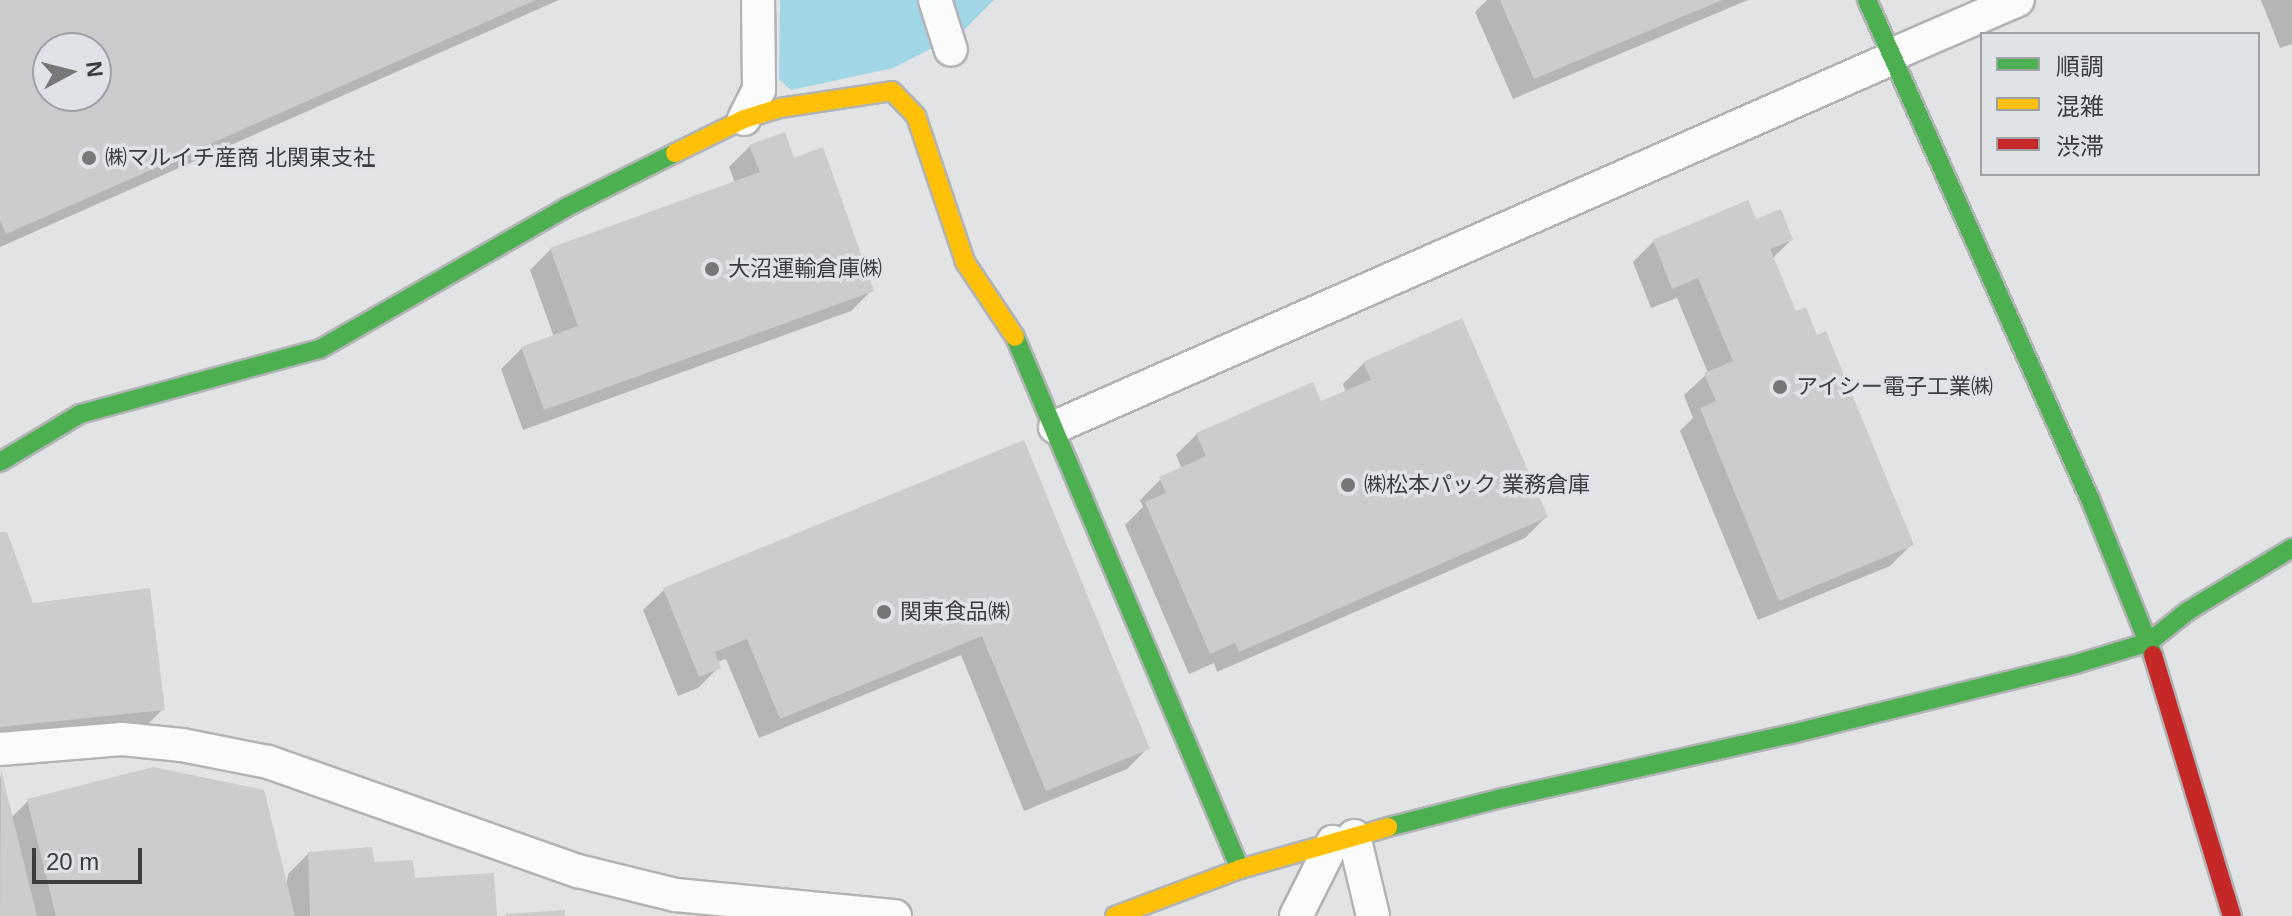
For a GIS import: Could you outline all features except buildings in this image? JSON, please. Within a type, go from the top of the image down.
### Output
[{"type":"street","points":[[744,119],[759,90],[758,0]]},
{"type":"street","points":[[935,0],[951,50]]},
{"type":"street","points":[[1867,0],[2083,485],[2149,642],[2232,916]]},
{"type":"street","points":[[1055,427],[2018,0]]},
{"type":"street","points":[[0,462],[80,414],[320,349],[457,273],[565,208],[744,119],[780,108],[892,91],[916,116],[965,262],[1016,339],[1240,869]]},
{"type":"street","points":[[1115,916],[1240,869],[1344,839],[1502,798],[1791,734],[2076,664],[2149,642],[2188,611],[2292,548]]},
{"type":"street","points":[[0,749],[122,739],[197,748],[268,762],[578,871],[676,895],[895,916]]},
{"type":"street","points":[[1296,916],[1344,839]]},
{"type":"street","points":[[1344,839],[1373,916]]},
{"type":"water","points":[[780,0],[994,0],[960,34],[893,68],[791,90],[779,79]]},
{"type":"traffic: fast","points":[[1867,0],[2090,499],[2153,655]]},
{"type":"traffic: fast","points":[[0,462],[80,414],[320,349],[565,208],[675,153]]},
{"type":"traffic: fast","points":[[1015,337],[1240,869]]},
{"type":"traffic: fast","points":[[1388,827],[1502,798],[1791,734],[2076,664],[2149,642],[2188,611],[2292,548]]},
{"type":"traffic: slow","points":[[675,153],[744,119],[780,108],[892,91],[916,116],[965,262],[1015,337]]},
{"type":"traffic: slow","points":[[1115,916],[1240,869],[1388,827]]},
{"type":"traffic: jam","points":[[2153,655],[2232,916]]},
{"type":"place","name":"㈱マルイチ産商 北関東支社","points":[[89,158]]},
{"type":"place","name":"大沼運輸倉庫㈱","points":[[712,269]]},
{"type":"place","name":"アイシー電子工業㈱","points":[[1780,387]]},
{"type":"place","name":"㈱松本パック 業務倉庫","points":[[1348,485]]},
{"type":"place","name":"関東食品㈱","points":[[884,612]]}]
